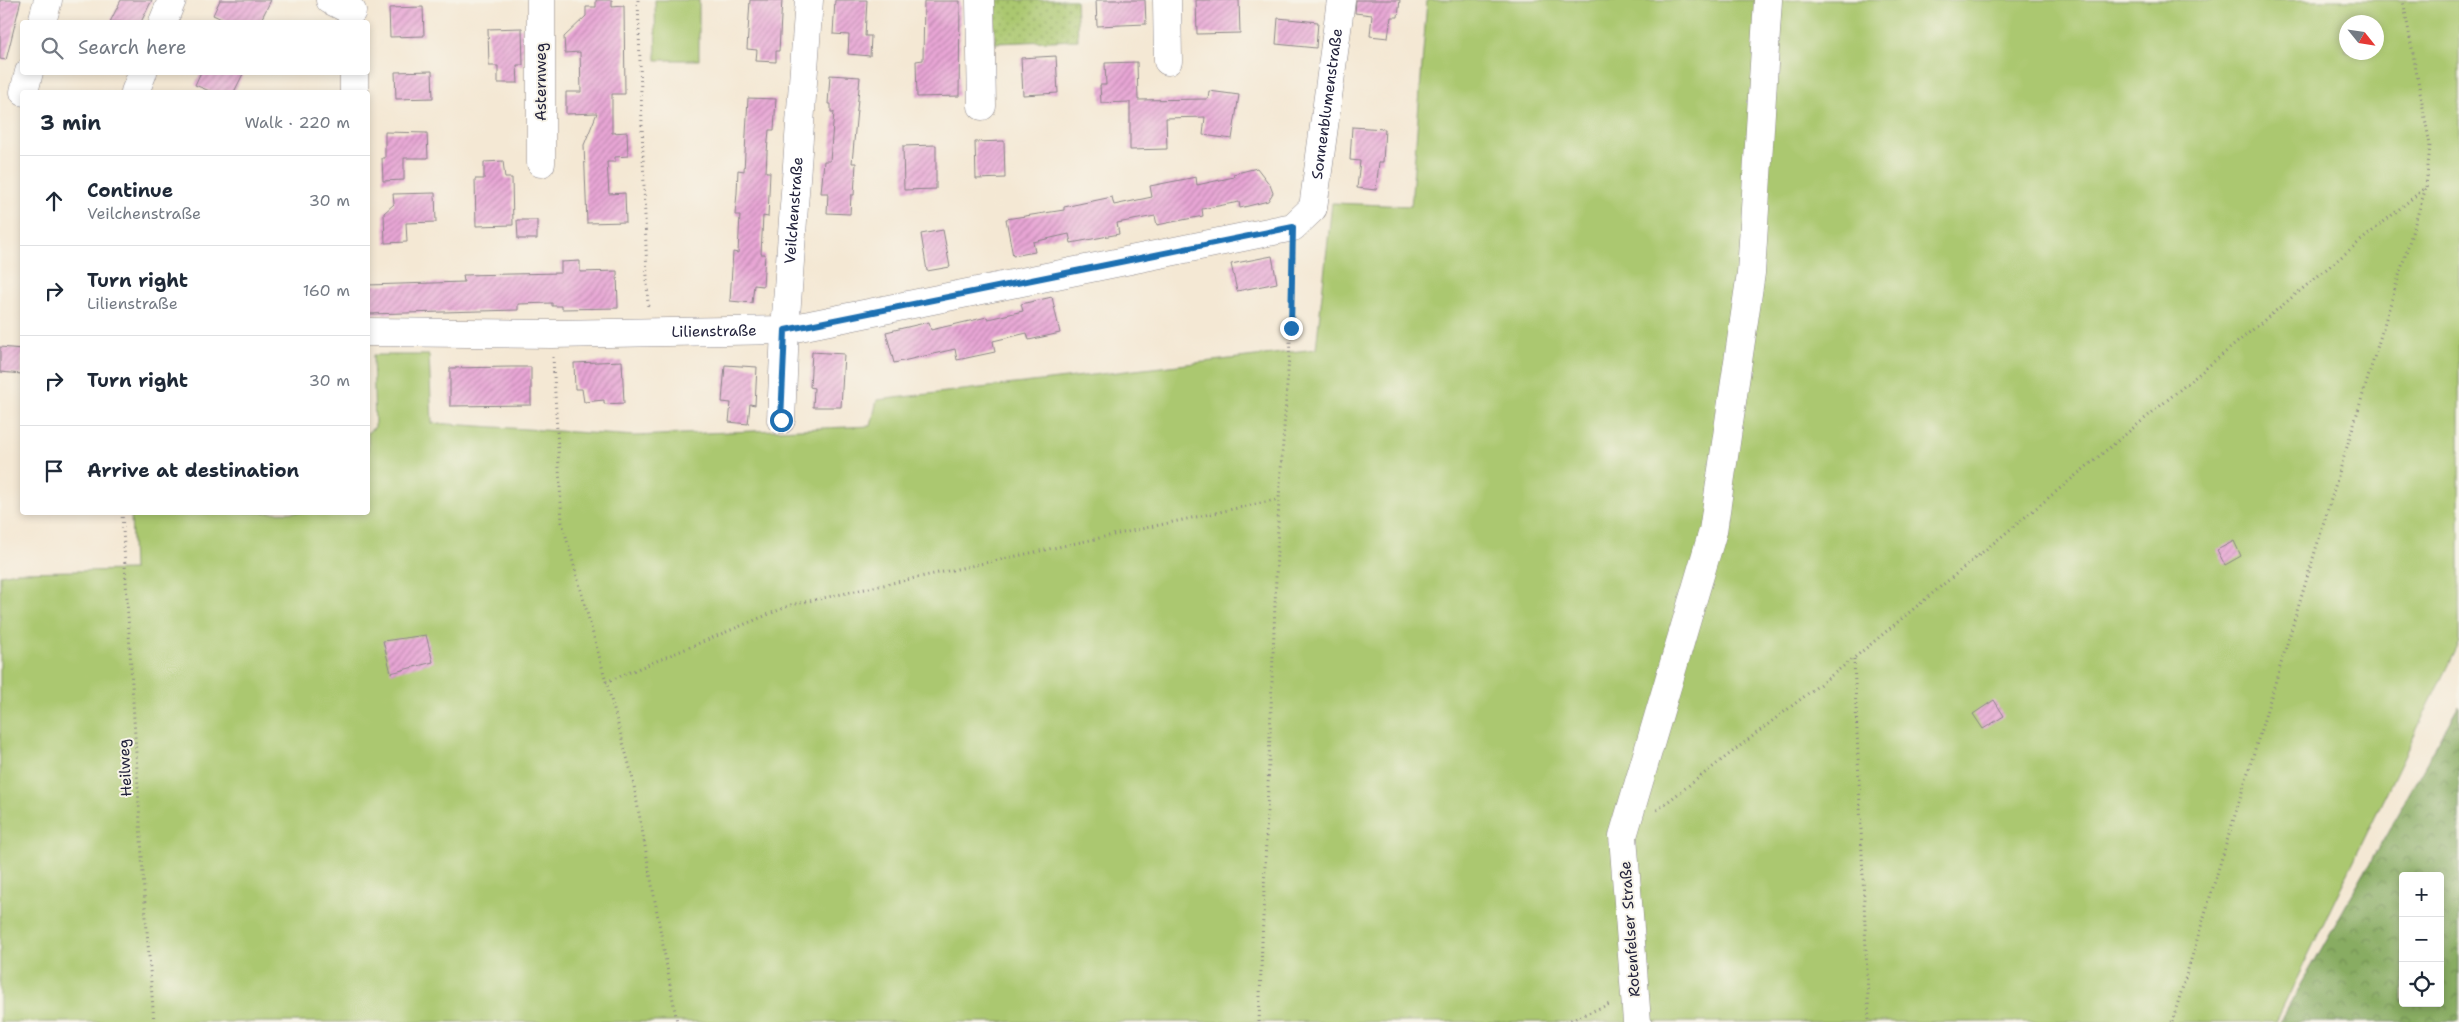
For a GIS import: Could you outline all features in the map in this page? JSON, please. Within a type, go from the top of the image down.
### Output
[{"type":"street","points":[[43,20],[48,0]]},
{"type":"street","points":[[164,20],[172,0]]},
{"type":"street","name":"Asternweg","points":[[541,0],[541,164]]},
{"type":"street","name":"Veilchenstraße","points":[[781,420],[785,330],[809,0]]},
{"type":"street","points":[[980,0],[982,106]]},
{"type":"street","points":[[1167,0],[1168,61]]},
{"type":"street","name":"Sonnenblumenstraße","points":[[1293,227],[1313,208],[1341,0]]},
{"type":"street","name":"Rotenfelser Straße","points":[[1637,1022],[1623,836],[1713,531],[1750,273],[1768,0]]},
{"type":"street","points":[[24,90],[28,75]]},
{"type":"street","points":[[136,90],[142,75]]},
{"type":"street","points":[[354,75],[354,90]]},
{"type":"street","name":"Lilienstraße","points":[[370,332],[552,334],[785,330],[1293,227]]},
{"type":"path","points":[[638,0],[650,333]]},
{"type":"path","points":[[2172,1022],[2426,187],[2430,145],[2403,0]]},
{"type":"path","points":[[1654,812],[1854,658],[2426,187]]},
{"type":"path","points":[[1259,1022],[1279,499],[1291,328],[1293,227]]},
{"type":"path","points":[[552,334],[562,522],[632,775],[678,1022]]},
{"type":"path","points":[[606,682],[790,605],[1279,499]]},
{"type":"path","name":"Heilweg","points":[[122,515],[144,891],[154,1022]]},
{"type":"path","points":[[1854,658],[1869,1022]]},
{"type":"path","points":[[1566,1022],[1635,992]]},
{"type":"green space","points":[[655,0],[699,0],[699,60],[656,60]]},
{"type":"green space","points":[[993,0],[1076,0],[1078,40],[995,43]]},
{"type":"green space","points":[[1427,0],[2459,0],[2459,642],[2276,1022],[0,1022],[0,575],[17,572],[133,570],[131,515],[370,515],[370,431],[375,427],[373,355],[429,355],[432,423],[635,436],[871,426],[877,400],[1316,349],[1332,203],[1411,206]]},
{"type":"green space","points":[[2459,705],[2459,1022],[2280,1022]]},
{"type":"building","points":[[0,0],[21,0],[6,60],[0,59]]},
{"type":"building","points":[[121,0],[152,0],[142,20],[111,20]]},
{"type":"building","points":[[220,0],[271,0],[261,20],[224,20],[213,15]]},
{"type":"building","points":[[596,0],[612,0],[612,7],[624,6],[625,94],[612,94],[612,133],[627,132],[628,156],[615,157],[615,162],[607,162],[609,194],[625,193],[626,222],[587,223],[584,145],[597,113],[566,114],[566,92],[581,92],[580,52],[565,53],[564,37],[586,16],[586,7],[596,7]]},
{"type":"building","points":[[750,0],[782,0],[779,51],[776,51],[776,62],[756,61],[757,50],[747,49]]},
{"type":"building","points":[[835,0],[867,0],[865,36],[871,36],[870,56],[848,54],[849,35],[833,34]]},
{"type":"building","points":[[1096,0],[1145,0],[1146,24],[1097,26]]},
{"type":"building","points":[[1196,0],[1239,0],[1240,33],[1197,34]]},
{"type":"building","points":[[1356,0],[1400,0],[1398,17],[1391,17],[1388,38],[1370,36],[1372,15],[1355,13]]},
{"type":"building","points":[[924,1],[960,1],[959,96],[917,97],[916,61],[923,60]]},
{"type":"building","points":[[423,7],[424,36],[390,37],[389,8]]},
{"type":"building","points":[[1278,18],[1318,22],[1316,48],[1276,44]]},
{"type":"building","points":[[522,28],[523,65],[517,65],[518,83],[498,83],[498,66],[489,66],[488,29]]},
{"type":"building","points":[[1056,56],[1058,93],[1023,95],[1021,58]]},
{"type":"building","points":[[1137,62],[1138,100],[1208,99],[1209,91],[1239,95],[1232,139],[1203,135],[1205,117],[1166,118],[1167,149],[1130,150],[1130,102],[1101,103],[1100,85],[1106,85],[1105,63]]},
{"type":"building","points":[[432,71],[433,98],[396,99],[395,72]]},
{"type":"building","points":[[200,75],[242,75],[235,90],[207,90],[195,85]]},
{"type":"building","points":[[830,75],[860,77],[852,163],[856,163],[854,195],[851,195],[850,214],[827,213],[828,193],[821,193],[824,161],[830,161],[834,112],[831,112],[831,104],[828,104]]},
{"type":"building","points":[[748,98],[776,99],[774,130],[769,130],[767,152],[766,172],[770,172],[768,217],[763,216],[761,254],[765,254],[763,286],[754,285],[752,303],[730,301],[733,252],[738,253],[740,215],[735,215],[738,170],[744,171]]},
{"type":"building","points":[[1352,127],[1385,129],[1383,162],[1379,162],[1376,190],[1357,188],[1360,161],[1350,160]]},
{"type":"building","points":[[385,132],[427,133],[428,158],[404,158],[404,180],[383,181],[382,158],[385,158]]},
{"type":"building","points":[[1004,141],[1005,178],[976,179],[975,142]]},
{"type":"building","points":[[936,145],[936,189],[904,190],[903,146]]},
{"type":"building","points":[[503,161],[505,178],[512,178],[513,225],[476,226],[475,179],[484,179],[484,162]]},
{"type":"building","points":[[1257,168],[1270,185],[1273,193],[1268,201],[1240,208],[1239,202],[1202,209],[1203,216],[1157,225],[1155,216],[1117,223],[1119,234],[1071,243],[1069,234],[1033,242],[1035,252],[1013,256],[1006,219],[1064,210],[1064,207],[1112,197],[1114,205],[1152,197],[1150,186],[1196,177],[1197,185],[1234,177],[1233,174]]},
{"type":"building","points":[[435,193],[436,222],[406,223],[407,242],[385,243],[384,213],[394,204],[393,194]]},
{"type":"building","points":[[517,220],[537,220],[537,239],[518,239]]},
{"type":"building","points":[[943,230],[950,267],[927,271],[921,234]]},
{"type":"building","points":[[1272,256],[1277,283],[1237,291],[1231,264]]},
{"type":"building","points":[[580,261],[580,272],[617,271],[618,308],[562,309],[562,306],[552,306],[552,303],[518,304],[518,310],[370,314],[370,285],[464,282],[463,275],[561,273],[561,262]]},
{"type":"building","points":[[1052,297],[1060,333],[1029,340],[1027,333],[993,341],[995,352],[957,360],[955,349],[894,363],[886,332],[929,322],[931,330],[987,317],[988,319],[1023,311],[1021,304]]},
{"type":"building","points":[[0,347],[20,349],[20,374],[0,372]]},
{"type":"building","points":[[812,352],[844,354],[841,407],[813,407],[814,388],[810,387]]},
{"type":"building","points":[[622,361],[624,403],[604,404],[604,400],[584,402],[582,389],[575,389],[574,363]]},
{"type":"building","points":[[725,365],[757,367],[755,405],[750,404],[748,424],[729,422],[731,403],[722,402]]},
{"type":"building","points":[[531,367],[531,405],[450,406],[450,368]]},
{"type":"building","points":[[2234,541],[2241,556],[2225,565],[2217,550]]},
{"type":"building","points":[[426,635],[433,662],[391,673],[383,641]]},
{"type":"building","points":[[1994,700],[2004,716],[1983,729],[1973,714]]},
{"type":"route","points":[[781,420],[785,330],[1293,227],[1291,328]]}]
